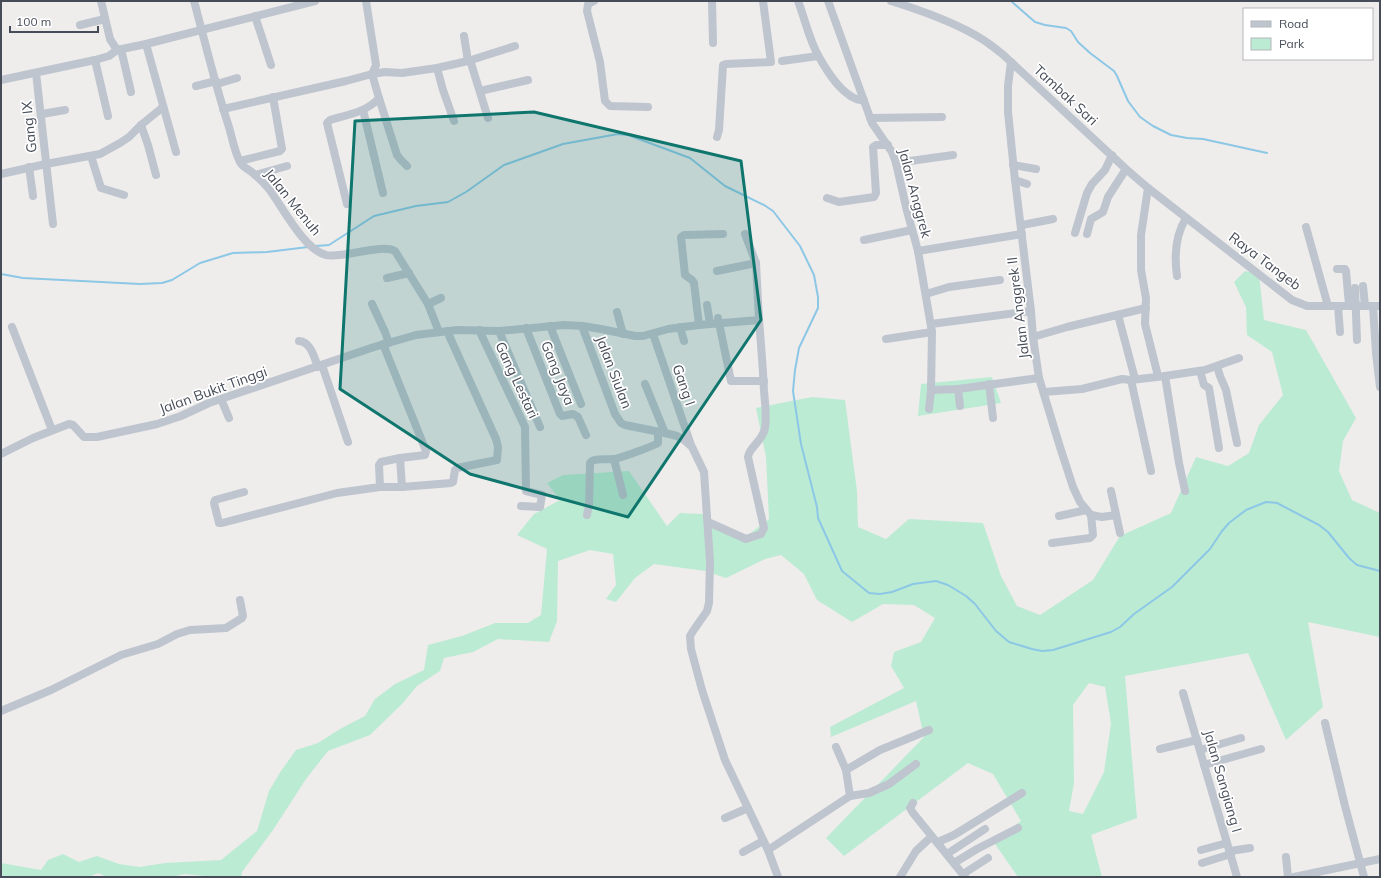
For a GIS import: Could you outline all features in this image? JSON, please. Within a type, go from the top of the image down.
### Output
[{"type":"street","points":[[101,1],[110,39],[112,45],[119,50],[131,92]]},
{"type":"street","name":"Jalan Menuh","points":[[194,1],[223,109],[241,164],[269,189],[280,207],[309,244],[325,255],[339,255],[391,249],[395,251],[443,331],[496,439],[498,458],[494,461],[457,468],[455,470],[453,482],[402,487]]},
{"type":"street","points":[[1,80],[37,75],[109,56],[119,50],[315,1]]},
{"type":"street","points":[[366,1],[376,65],[372,74],[397,155],[407,166]]},
{"type":"street","points":[[594,1],[588,4],[587,11],[600,62],[605,101],[610,106],[648,107]]},
{"type":"street","points":[[712,1],[713,43]]},
{"type":"street","points":[[717,137],[719,130],[723,65],[771,62],[763,1]]},
{"type":"street","points":[[798,1],[818,56],[829,73],[852,97],[864,101]]},
{"type":"street","name":"Jalan Anggrek","points":[[828,1],[870,118],[877,132],[888,145],[896,163],[918,252],[1022,234]]},
{"type":"street","name":"Tambak Sari","points":[[891,1],[945,21],[991,45],[1126,169],[1148,188],[1208,234]]},
{"type":"street","points":[[255,16],[271,64]]},
{"type":"street","points":[[80,24],[105,19]]},
{"type":"street","points":[[464,36],[469,61],[488,118]]},
{"type":"street","points":[[146,44],[176,152]]},
{"type":"street","points":[[223,109],[372,74],[386,72],[402,73],[437,68],[469,61],[515,46]]},
{"type":"street","points":[[782,61],[818,56]]},
{"type":"street","points":[[95,60],[108,116]]},
{"type":"street","name":"Jalan Anggrek II","points":[[1011,62],[1008,86],[1008,112],[1015,180],[1022,225],[1033,338],[1039,378],[1073,487],[1080,502],[1089,513]]},
{"type":"street","points":[[437,68],[454,121]]},
{"type":"street","name":"Gang IX","points":[[37,75],[38,103]]},
{"type":"street","name":"Gang IX","points":[[37,75],[53,224]]},
{"type":"street","points":[[196,86],[237,78]]},
{"type":"street","points":[[480,91],[528,80]]},
{"type":"street","points":[[240,161],[281,150],[273,97]]},
{"type":"street","points":[[347,204],[327,123],[330,120],[363,110],[371,106],[379,98]]},
{"type":"street","points":[[1,174],[29,167],[100,154],[120,143],[163,106]]},
{"type":"street","points":[[42,114],[65,110]]},
{"type":"street","points":[[363,110],[382,193]]},
{"type":"street","points":[[870,118],[942,117]]},
{"type":"street","points":[[141,125],[148,144],[156,175]]},
{"type":"street","points":[[827,198],[839,202],[874,197],[876,193],[873,147],[876,145],[888,145]]},
{"type":"street","points":[[896,163],[953,155]]},
{"type":"street","points":[[1075,233],[1087,193],[1094,180],[1105,170],[1112,155]]},
{"type":"street","points":[[91,156],[101,188],[124,195]]},
{"type":"street","points":[[1014,165],[1036,169]]},
{"type":"street","points":[[255,175],[287,166]]},
{"type":"street","points":[[29,167],[33,196]]},
{"type":"street","points":[[1087,234],[1091,219],[1103,212],[1108,197],[1126,169]]},
{"type":"street","points":[[1015,180],[1027,184]]},
{"type":"street","points":[[1148,188],[1141,235],[1140,256],[1146,298],[1145,324],[1162,376],[1185,491]]},
{"type":"street","points":[[1177,276],[1175,264],[1176,245],[1181,227],[1186,218]]},
{"type":"street","points":[[1022,225],[1053,219]]},
{"type":"street","points":[[1306,227],[1328,306]]},
{"type":"street","points":[[864,240],[912,230]]},
{"type":"street","points":[[699,324],[694,283],[685,274],[682,236],[723,234]]},
{"type":"street","points":[[708,522],[742,539],[749,539],[761,534],[764,528],[748,455],[762,439],[765,429],[766,414],[756,263],[745,234]]},
{"type":"street","name":"Raya Tangeb","points":[[1208,234],[1292,300],[1308,306],[1377,306]]},
{"type":"street","points":[[918,252],[931,328],[931,390],[929,409]]},
{"type":"street","points":[[717,271],[756,263]]},
{"type":"street","points":[[1337,269],[1345,269],[1357,305]]},
{"type":"street","points":[[387,278],[409,273]]},
{"type":"street","points":[[926,294],[949,288],[1000,280]]},
{"type":"street","points":[[1357,340],[1357,305],[1359,287]]},
{"type":"street","points":[[428,304],[441,298]]},
{"type":"street","points":[[372,304],[385,332],[386,343],[426,451],[424,456],[400,458],[379,463],[380,487]]},
{"type":"street","points":[[707,305],[716,322],[731,381],[764,381]]},
{"type":"street","points":[[1338,306],[1340,332]]},
{"type":"street","points":[[1377,306],[1376,353],[1380,387]]},
{"type":"street","points":[[1033,338],[1146,308]]},
{"type":"street","points":[[886,339],[931,328],[1031,311]]},
{"type":"street","points":[[617,312],[623,334]]},
{"type":"street","points":[[1118,315],[1133,380],[1151,471]]},
{"type":"street","points":[[582,326],[635,336],[653,334],[699,324],[759,320]]},
{"type":"street","points":[[550,326],[581,404]]},
{"type":"street","name":"Jalan Siulan","points":[[443,331],[499,331],[550,326],[582,326],[618,419],[625,425],[677,436],[691,445]]},
{"type":"street","points":[[12,327],[52,430]]},
{"type":"street","points":[[680,327],[684,341]]},
{"type":"street","name":"Gang Jaya","points":[[526,328],[560,414],[562,416],[573,414],[578,416],[586,435]]},
{"type":"street","name":"Gang Lestari","points":[[480,330],[525,427],[526,491],[542,495],[540,507],[521,506]]},
{"type":"street","name":"Jalan Bukit Tinggi","points":[[1,454],[52,430],[71,425],[84,437],[96,437],[157,424],[181,416],[209,403],[386,343],[416,335],[443,331]]},
{"type":"street","points":[[499,331],[540,428]]},
{"type":"street","name":"Gang I","points":[[653,334],[691,445]]},
{"type":"street","points":[[299,341],[308,344],[320,366],[348,442]]},
{"type":"street","points":[[1044,392],[1082,389],[1122,379],[1133,380],[1200,371],[1239,358]]},
{"type":"street","points":[[1217,366],[1226,390],[1237,443]]},
{"type":"street","points":[[1200,371],[1204,385],[1209,388],[1219,448]]},
{"type":"street","points":[[931,390],[958,389],[1039,378]]},
{"type":"street","points":[[587,515],[589,505],[591,462],[595,459],[614,459],[657,445],[662,432],[645,384]]},
{"type":"street","points":[[989,384],[993,418]]},
{"type":"street","points":[[958,389],[960,406]]},
{"type":"street","points":[[221,399],[228,418]]},
{"type":"street","points":[[691,445],[704,472],[710,562],[709,603],[707,611],[693,631],[690,642],[691,649],[702,690],[725,760],[768,850],[778,877]]},
{"type":"street","points":[[244,492],[215,500],[214,502],[219,523],[222,524],[337,493],[380,487],[402,487],[400,458]]},
{"type":"street","points":[[614,459],[623,495]]},
{"type":"street","points":[[1111,491],[1120,533]]},
{"type":"street","points":[[1052,543],[1086,539],[1093,536],[1089,513]]},
{"type":"street","points":[[1060,516],[1089,513],[1102,517],[1116,515]]},
{"type":"street","points":[[1,711],[51,690],[121,656],[158,644],[177,634],[190,630],[226,628],[244,616],[240,600]]},
{"type":"street","name":"Jalan Sangiang I","points":[[1183,693],[1237,877]]},
{"type":"street","points":[[1325,723],[1364,877]]},
{"type":"street","points":[[846,770],[880,750],[929,730]]},
{"type":"street","points":[[1200,750],[1241,738]]},
{"type":"street","points":[[1160,749],[1197,740]]},
{"type":"street","points":[[836,747],[846,770],[850,796]]},
{"type":"street","points":[[1204,765],[1261,749]]},
{"type":"street","points":[[768,850],[850,796],[869,793],[889,784],[916,764]]},
{"type":"street","points":[[900,877],[916,851],[934,840],[954,835],[1022,793]]},
{"type":"street","points":[[913,803],[910,808],[911,810],[964,876],[988,858]]},
{"type":"street","points":[[725,818],[748,808]]},
{"type":"street","points":[[954,864],[977,849],[1018,828]]},
{"type":"street","points":[[947,854],[985,829]]},
{"type":"street","points":[[743,852],[763,841]]},
{"type":"street","points":[[1200,850],[1250,848]]},
{"type":"street","points":[[1202,863],[1229,850]]},
{"type":"street","points":[[1286,857],[1288,877]]},
{"type":"street","points":[[1294,877],[1380,859]]},
{"type":"highlighted area","points":[[534,112],[741,161],[761,320],[628,517],[470,474],[340,389],[355,121]]},
{"type":"green space","points":[[1245,271],[1259,274],[1264,320],[1306,330],[1356,418],[1343,441],[1339,471],[1352,500],[1380,513],[1380,637],[1308,622],[1323,707],[1286,740],[1248,653],[1125,676],[1137,818],[1091,835],[1102,877],[1018,877],[993,841],[1021,821],[993,774],[968,763],[844,856],[826,838],[924,737],[916,701],[831,737],[830,727],[904,688],[891,666],[894,652],[921,642],[935,618],[914,605],[883,604],[852,622],[817,600],[804,574],[781,555],[765,559],[726,578],[705,571],[654,564],[635,578],[616,602],[606,599],[616,585],[613,554],[590,550],[558,561],[557,621],[549,642],[498,639],[473,652],[444,658],[440,671],[417,686],[402,704],[370,735],[328,751],[306,779],[273,830],[242,872],[241,877],[214,877],[185,874],[171,877],[107,877],[98,873],[89,877],[8,877],[1,875],[1,863],[41,870],[48,860],[63,854],[79,862],[97,856],[119,864],[140,867],[165,863],[221,860],[257,831],[269,791],[296,750],[318,743],[365,716],[375,699],[395,684],[424,670],[428,645],[462,636],[495,623],[528,623],[541,615],[547,549],[517,535],[534,514],[560,500],[547,483],[563,475],[629,471],[667,526],[680,513],[702,514],[743,539],[769,519],[766,457],[756,408],[812,397],[845,400],[857,491],[858,527],[886,539],[909,519],[983,523],[1001,576],[1017,606],[1040,615],[1093,580],[1120,536],[1171,513],[1196,457],[1228,466],[1249,453],[1259,425],[1283,395],[1272,352],[1247,335],[1246,307],[1234,282]],"holes":[[[1089,683],[1105,687],[1111,723],[1104,772],[1083,814],[1069,811],[1074,783],[1073,705]]]},
{"type":"green space","points":[[992,377],[1001,403],[918,416],[921,384]]},
{"type":"waterway","points":[[1011,1],[1035,22],[1066,28],[1071,31],[1078,42],[1114,71],[1128,101],[1140,117],[1153,126],[1171,135],[1203,139],[1267,153]]},
{"type":"waterway","points":[[316,246],[329,245],[374,216],[416,206],[448,202],[466,192],[504,165],[563,144],[618,134],[628,135],[690,158],[725,186],[764,205],[773,211],[800,246],[814,275],[818,297],[818,308],[799,348],[795,370],[793,391],[801,444],[817,507],[818,518],[842,571],[869,593],[880,594],[892,592],[913,584],[936,581],[948,585],[966,596],[975,604],[996,631],[1009,642],[1042,651],[1053,650],[1111,632],[1120,627],[1134,614],[1172,587],[1210,549],[1229,523],[1246,510],[1266,502],[1277,503],[1319,525],[1328,532],[1349,558],[1357,565],[1380,571]]},
{"type":"waterway","points":[[1,274],[23,278],[140,284],[162,283],[172,280],[200,263],[233,253],[267,252],[308,247]]}]
